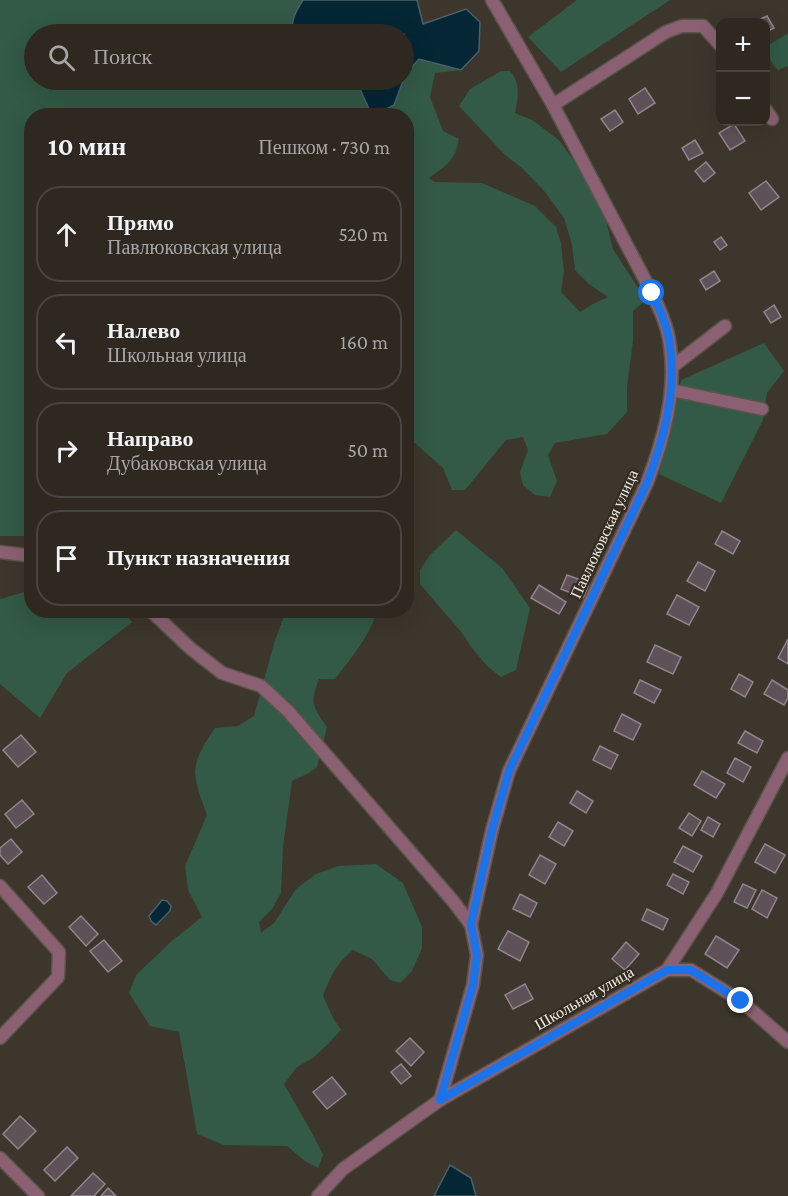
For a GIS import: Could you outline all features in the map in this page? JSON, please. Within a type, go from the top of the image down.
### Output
[{"type":"street","name":"Павлюковская улица","points":[[440,1100],[473,985],[477,955],[471,924],[492,830],[509,771],[647,483],[655,462],[671,390],[670,344],[652,293],[552,105],[492,0]]},
{"type":"street","points":[[552,105],[666,32],[682,26],[703,26],[716,41]]},
{"type":"street","points":[[672,367],[725,326]]},
{"type":"street","points":[[671,390],[762,409]]},
{"type":"street","points":[[0,552],[24,555]]},
{"type":"street","points":[[158,618],[190,648],[222,673],[261,686],[288,711],[471,924]]},
{"type":"street","name":"Школьная улица","points":[[318,1196],[343,1169],[440,1100],[667,970],[717,892],[788,758]]},
{"type":"street","points":[[0,886],[59,952],[58,977],[0,1038]]},
{"type":"street","points":[[667,970],[691,970],[741,1001],[788,1042]]},
{"type":"street","points":[[0,1158],[38,1196]]},
{"type":"green space","points":[[0,0],[303,0],[293,24],[24,24],[24,90],[360,90],[369,108],[24,108],[24,536],[0,536]]},
{"type":"green space","points":[[577,0],[670,0],[561,72],[528,37]]},
{"type":"green space","points":[[788,33],[788,66],[778,70],[772,63],[770,44]]},
{"type":"green space","points":[[419,59],[461,70],[435,73],[430,97],[443,131],[459,139],[452,158],[429,178],[435,182],[482,183],[535,206],[556,227],[561,243],[564,272],[561,292],[580,312],[608,297],[589,284],[575,270],[572,245],[564,218],[545,192],[523,169],[504,154],[459,106],[470,89],[501,71],[510,71],[517,86],[515,113],[532,120],[559,140],[593,188],[604,213],[613,249],[646,300],[633,311],[627,412],[607,434],[555,443],[548,455],[557,481],[550,497],[535,495],[523,485],[520,472],[528,450],[523,437],[506,440],[465,490],[452,490],[443,468],[414,442],[414,108],[382,108],[394,105],[400,90],[414,90],[414,64]]},
{"type":"green space","points":[[764,343],[784,371],[767,393],[763,420],[721,503],[659,474],[681,380]]},
{"type":"green space","points":[[456,530],[502,568],[530,608],[516,670],[501,677],[488,667],[420,584],[420,570],[430,555]]},
{"type":"green space","points":[[24,592],[24,618],[128,618],[132,622],[67,673],[40,718],[0,684],[0,599]]},
{"type":"green space","points":[[283,618],[374,618],[365,637],[335,679],[319,679],[314,694],[314,704],[327,727],[317,767],[292,781],[283,847],[281,893],[272,909],[259,922],[261,933],[274,923],[296,889],[316,874],[338,866],[376,864],[403,883],[422,927],[422,948],[412,971],[400,983],[390,980],[372,959],[353,950],[342,960],[323,996],[341,1030],[313,1058],[297,1067],[284,1084],[323,1155],[318,1168],[305,1161],[287,1146],[224,1145],[197,1134],[179,1032],[150,1026],[129,993],[136,975],[173,940],[202,917],[188,890],[185,866],[207,815],[197,783],[195,772],[197,761],[215,728],[238,726],[254,716]]},
{"type":"water","points":[[303,0],[417,0],[423,24],[466,9],[480,22],[479,51],[461,70],[419,59],[414,64],[414,24],[293,24]]},
{"type":"water","points":[[360,90],[399,90],[394,105],[388,108],[369,108]]},
{"type":"water","points":[[162,900],[167,901],[171,906],[170,911],[156,925],[149,916]]},
{"type":"water","points":[[450,1165],[471,1178],[476,1196],[434,1196]]},
{"type":"building","points":[[645,88],[655,103],[638,114],[629,99]]},
{"type":"building","points":[[615,110],[623,122],[610,131],[601,119]]},
{"type":"building","points":[[731,126],[735,126],[745,141],[730,150],[719,133]]},
{"type":"building","points":[[695,140],[703,153],[689,160],[682,148]]},
{"type":"building","points":[[706,162],[715,173],[704,182],[695,171]]},
{"type":"building","points":[[766,181],[779,197],[761,210],[749,193]]},
{"type":"building","points":[[721,237],[727,245],[720,250],[714,242]]},
{"type":"building","points":[[714,271],[720,281],[706,290],[700,280]]},
{"type":"building","points":[[774,305],[781,317],[771,323],[764,312]]},
{"type":"building","points":[[722,531],[740,541],[733,554],[715,544]]},
{"type":"building","points":[[698,562],[715,571],[705,591],[687,581]]},
{"type":"building","points":[[567,575],[589,583],[584,598],[561,589]]},
{"type":"building","points":[[539,585],[566,602],[559,614],[531,598]]},
{"type":"building","points":[[677,595],[699,607],[689,625],[667,614]]},
{"type":"building","points":[[788,639],[788,664],[778,658]]},
{"type":"building","points":[[655,645],[681,657],[673,674],[647,662]]},
{"type":"building","points":[[739,674],[753,682],[745,697],[731,689]]},
{"type":"building","points":[[640,680],[661,690],[654,703],[634,693]]},
{"type":"building","points":[[772,680],[788,690],[788,698],[784,705],[764,694]]},
{"type":"building","points":[[622,714],[641,724],[633,740],[614,731]]},
{"type":"building","points":[[745,731],[763,741],[757,753],[738,743]]},
{"type":"building","points":[[21,735],[36,752],[18,767],[3,750]]},
{"type":"building","points":[[600,746],[618,755],[611,769],[593,760]]},
{"type":"building","points":[[735,758],[751,767],[743,782],[727,773]]},
{"type":"building","points":[[702,771],[725,784],[716,798],[694,785]]},
{"type":"building","points":[[577,791],[593,801],[586,813],[570,803]]},
{"type":"building","points":[[22,800],[34,814],[16,828],[5,814]]},
{"type":"building","points":[[689,813],[701,821],[692,836],[679,828]]},
{"type":"building","points":[[708,817],[720,824],[713,837],[701,830]]},
{"type":"building","points":[[558,822],[573,831],[564,846],[549,837]]},
{"type":"building","points":[[11,839],[22,852],[8,864],[0,855],[0,848]]},
{"type":"building","points":[[765,844],[785,855],[775,873],[755,862]]},
{"type":"building","points":[[683,846],[702,856],[693,872],[674,862]]},
{"type":"building","points":[[540,855],[556,864],[545,884],[529,875]]},
{"type":"building","points":[[673,874],[689,882],[683,894],[667,885]]},
{"type":"building","points":[[42,875],[57,893],[44,904],[28,887]]},
{"type":"building","points":[[743,884],[756,890],[747,908],[734,902]]},
{"type":"building","points":[[762,890],[777,898],[767,918],[752,909]]},
{"type":"building","points":[[520,894],[537,903],[530,917],[513,909]]},
{"type":"building","points":[[647,909],[668,919],[663,930],[642,920]]},
{"type":"building","points":[[81,916],[98,934],[86,946],[69,927]]},
{"type":"building","points":[[508,931],[529,942],[520,961],[498,949]]},
{"type":"building","points":[[716,936],[739,950],[727,968],[705,954]]},
{"type":"building","points":[[104,940],[122,961],[108,972],[90,951]]},
{"type":"building","points":[[626,942],[639,954],[625,970],[612,959]]},
{"type":"building","points":[[525,984],[533,999],[513,1009],[505,995]]},
{"type":"building","points":[[410,1038],[424,1052],[411,1066],[396,1051]]},
{"type":"building","points":[[401,1064],[411,1076],[401,1084],[391,1072]]},
{"type":"building","points":[[332,1077],[346,1094],[327,1109],[313,1092]]},
{"type":"building","points":[[20,1116],[36,1131],[18,1149],[3,1134]]},
{"type":"building","points":[[67,1147],[78,1158],[55,1181],[44,1170]]},
{"type":"building","points":[[93,1173],[105,1184],[94,1196],[71,1196]]},
{"type":"building","points":[[108,1188],[116,1196],[101,1196]]},
{"type":"route","points":[[652,293],[665,325],[672,358],[671,390],[655,462],[588,609],[509,771],[492,830],[471,924],[477,955],[473,985],[440,1100],[667,970],[691,970],[741,1001]]}]
